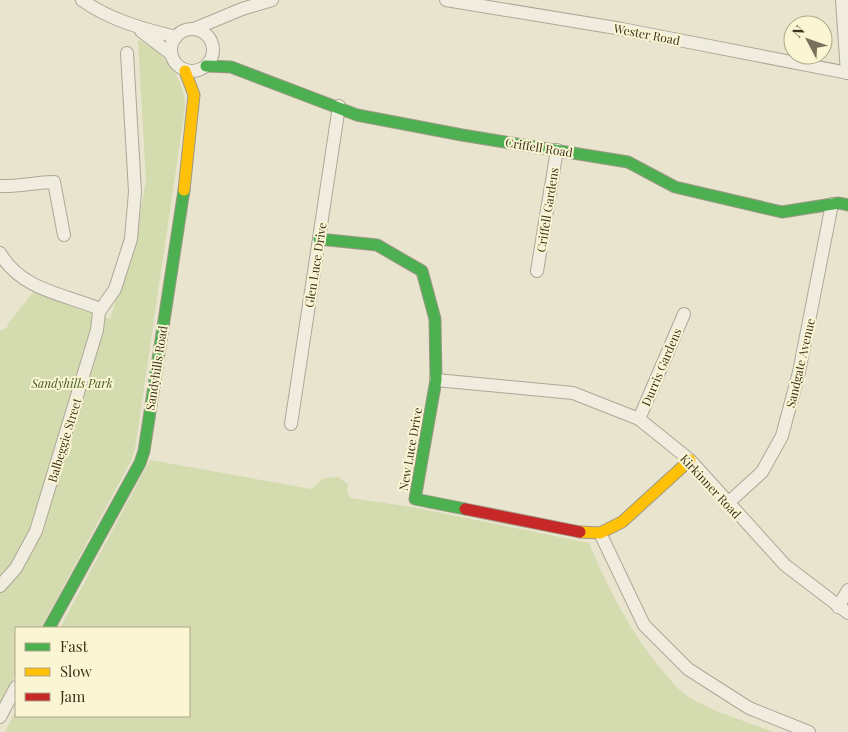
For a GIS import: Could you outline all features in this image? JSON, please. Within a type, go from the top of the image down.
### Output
[{"type":"street","name":"Sandyhills Road","points":[[82,0],[91,7],[138,28],[176,36]]},
{"type":"street","points":[[171,54],[176,36],[181,32],[272,0]]},
{"type":"street","name":"Wester Road","points":[[446,0],[494,4],[847,73]]},
{"type":"street","points":[[842,0],[847,73]]},
{"type":"street","points":[[207,36],[217,20]]},
{"type":"street","name":"Sandyhills Road","points":[[50,627],[140,463],[144,451],[184,189],[194,95],[192,86],[185,70],[176,64],[171,54],[138,28]]},
{"type":"street","points":[[194,29],[207,36],[213,52]]},
{"type":"street","name":"Sandyhills Road","points":[[192,86],[213,52]]},
{"type":"street","name":"Criffell Road","points":[[213,52],[231,67],[339,106],[358,115],[628,162],[675,187],[782,212],[832,204],[848,205]]},
{"type":"street","name":"Balbeggie Street","points":[[0,586],[16,568],[36,531],[97,330],[100,309],[115,289],[130,239],[135,192],[127,53]]},
{"type":"street","name":"Criffell Road","points":[[203,68],[231,67]]},
{"type":"street","points":[[185,70],[203,68]]},
{"type":"street","name":"Glen Luce Drive","points":[[291,424],[339,106]]},
{"type":"street","name":"Criffell Gardens","points":[[537,271],[557,150]]},
{"type":"street","points":[[0,186],[18,187],[38,182],[54,182],[64,235]]},
{"type":"street","name":"Sandgate Avenue","points":[[728,503],[762,472],[782,436],[799,372],[832,204]]},
{"type":"street","name":"New Luce Drive","points":[[319,239],[377,245],[422,271],[435,319],[436,380],[416,499],[583,533],[600,533]]},
{"type":"street","points":[[0,253],[11,269],[32,285],[100,309]]},
{"type":"street","name":"Durris Gardens","points":[[639,419],[684,314]]},
{"type":"street","name":"Kirkinner Road","points":[[436,380],[573,392],[639,419],[690,460],[784,565],[843,610]]},
{"type":"street","points":[[690,460],[622,522],[600,533],[644,625],[688,669],[749,708],[810,732]]},
{"type":"street","points":[[843,610],[848,590]]},
{"type":"street","points":[[0,717],[15,689]]},
{"type":"green space","name":"Sandyhills Park","points":[[138,40],[161,55],[173,70],[182,87],[185,105],[135,449],[131,461],[42,627],[15,627],[15,676],[0,704],[0,331],[7,328],[8,324],[33,292],[110,319],[136,236],[146,181]]},
{"type":"green space","points":[[150,460],[311,489],[324,478],[339,477],[348,485],[347,492],[350,498],[412,507],[589,543],[612,593],[630,625],[650,655],[677,687],[686,695],[705,706],[773,732],[5,732],[15,712],[15,717],[190,717],[190,627],[61,627]]},
{"type":"traffic: fast","points":[[206,66],[231,67],[357,115],[462,135],[628,162],[675,187],[782,212],[839,203],[848,205]]},
{"type":"traffic: fast","points":[[50,627],[140,463],[144,451],[184,190]]},
{"type":"traffic: fast","points":[[319,239],[377,245],[422,271],[435,319],[436,380],[415,499],[465,509]]},
{"type":"traffic: slow","points":[[184,190],[194,95],[185,71]]},
{"type":"traffic: slow","points":[[580,532],[600,533],[622,522],[690,460]]},
{"type":"traffic: jam","points":[[465,509],[580,532]]}]
